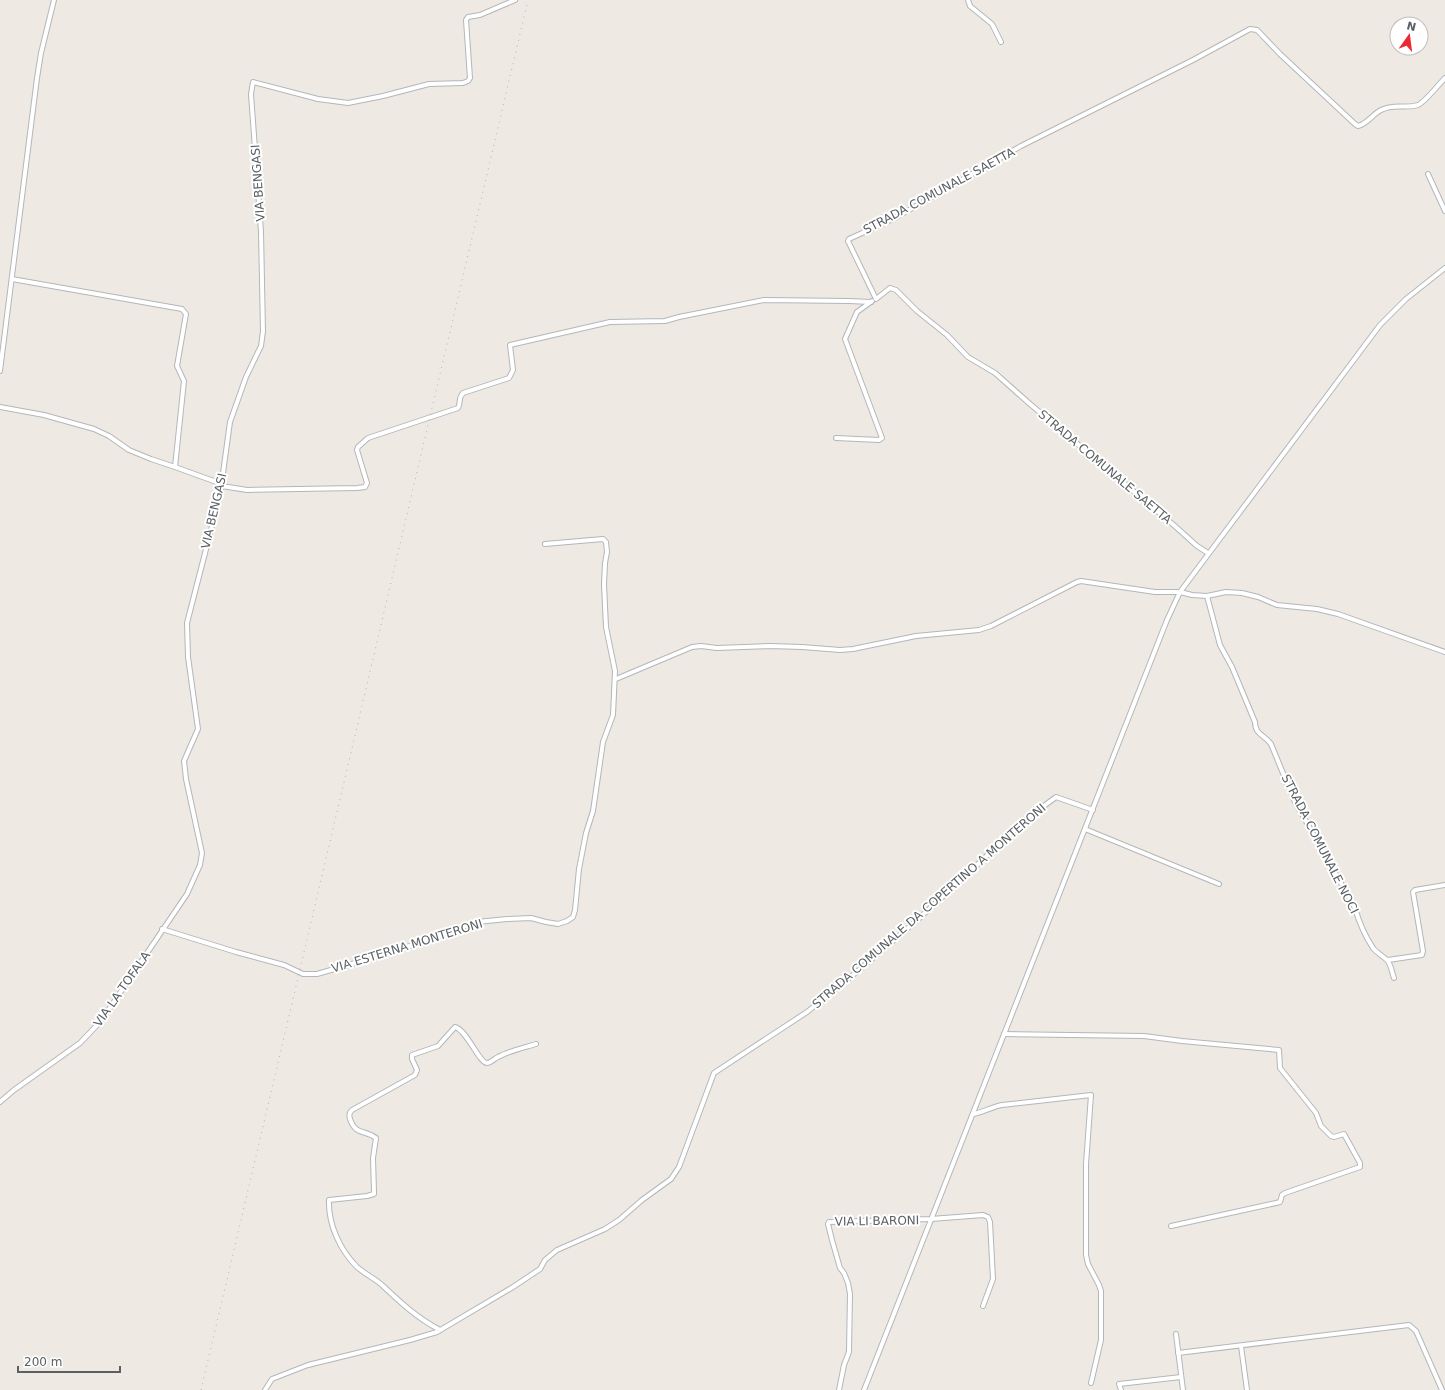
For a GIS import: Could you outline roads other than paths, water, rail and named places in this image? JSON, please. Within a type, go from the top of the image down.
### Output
[{"type":"street","points":[[0,371],[37,78],[41,53],[54,0]]},
{"type":"street","name":"VIA BENGASI","points":[[162,929],[187,894],[200,865],[202,853],[186,779],[184,761],[198,729],[188,657],[186,623],[222,485],[230,422],[246,377],[261,346],[263,331],[261,232],[251,94],[253,82],[318,99],[348,103],[429,84],[464,83],[470,78],[466,20],[468,17],[480,14],[515,0]]},
{"type":"street","points":[[968,0],[970,6],[992,24],[1001,42]]},
{"type":"street","name":"STRADA COMUNALE SAETTA","points":[[1208,553],[1197,546],[995,373],[968,357],[947,335],[917,311],[896,290],[890,288],[876,299],[848,241],[849,239],[895,218],[1022,146],[1250,29],[1257,30],[1280,54],[1358,126],[1362,125],[1376,114],[1389,107],[1414,106],[1420,104],[1445,78]]},
{"type":"street","points":[[1428,174],[1445,211]]},
{"type":"street","points":[[864,1390],[1167,620],[1180,592],[1380,325],[1406,299],[1445,268]]},
{"type":"street","points":[[12,279],[182,309],[186,314],[177,366],[184,381],[176,467]]},
{"type":"street","points":[[836,438],[879,440],[882,438],[845,339],[857,312],[876,299]]},
{"type":"street","points":[[0,407],[44,415],[94,429],[109,436],[121,446],[129,450],[222,485],[247,490],[357,488],[365,486],[367,483],[357,450],[363,441],[458,408],[460,405],[459,398],[463,393],[509,378],[513,370],[510,345],[610,322],[665,321],[764,300],[871,302]]},
{"type":"street","name":"VIA ESTERNA MONTERONI","points":[[162,929],[284,965],[303,974],[317,974],[390,953],[477,922],[531,918],[558,924],[573,917],[579,869],[586,833],[593,811],[603,742],[613,715],[616,680],[606,627],[604,584],[607,552],[606,542],[602,539],[545,544]]},
{"type":"street","points":[[616,680],[692,647],[702,646],[717,648],[802,646],[840,650],[853,649],[916,636],[979,630],[992,626],[1076,582],[1081,581],[1155,592],[1180,592],[1192,595],[1207,596],[1226,592],[1242,593],[1277,604],[1328,611],[1445,652]]},
{"type":"street","name":"STRADA COMUNALE NOCI","points":[[1207,596],[1220,645],[1232,667],[1247,702],[1255,722],[1255,728],[1257,732],[1267,738],[1271,744],[1294,800],[1355,908],[1360,924],[1365,930],[1374,950],[1388,960]]},
{"type":"street","name":"STRADA COMUNALE DA COPERTINO A MONTERONI","points":[[265,1390],[272,1379],[308,1366],[410,1340],[440,1330],[518,1284],[540,1269],[545,1260],[557,1250],[605,1229],[619,1220],[642,1200],[671,1179],[679,1167],[714,1073],[807,1012],[915,922],[1029,817],[1056,797],[1093,810]]},
{"type":"street","points":[[1085,829],[1219,884]]},
{"type":"street","points":[[1394,978],[1388,960],[1422,955],[1423,951],[1413,892],[1415,890],[1445,884]]},
{"type":"street","name":"VIA LA TOFALA","points":[[0,1102],[14,1090],[80,1043],[101,1021],[162,929]]},
{"type":"street","points":[[440,1330],[397,1301],[379,1283],[357,1266],[340,1244],[331,1220],[330,1200],[374,1194],[373,1158],[376,1138],[356,1130],[352,1125],[349,1112],[415,1075],[417,1070],[412,1059],[412,1055],[438,1046],[455,1027],[464,1033],[481,1059],[486,1063],[502,1055],[536,1044]]},
{"type":"street","points":[[1004,1034],[1144,1036],[1279,1050],[1280,1068],[1316,1113],[1321,1126],[1331,1136],[1334,1137],[1344,1134],[1360,1163],[1360,1166],[1285,1193],[1282,1195],[1280,1202],[1276,1204],[1171,1226]]},
{"type":"street","points":[[973,1114],[993,1106],[1090,1095],[1086,1164],[1087,1259],[1100,1288],[1102,1329],[1101,1340],[1091,1383]]},
{"type":"street","points":[[931,1219],[983,1215],[988,1217],[990,1222],[993,1279],[983,1306]]},
{"type":"street","name":"VIA LI BARONI","points":[[839,1390],[844,1365],[849,1352],[850,1294],[848,1283],[840,1268],[828,1224],[829,1222],[931,1219]]},
{"type":"street","points":[[1178,1353],[1409,1325],[1416,1331],[1442,1390]]},
{"type":"street","points":[[1176,1334],[1183,1390]]},
{"type":"street","points":[[1241,1346],[1247,1390]]},
{"type":"street","points":[[1121,1390],[1119,1384],[1181,1377]]},
{"type":"railway","points":[[201,1390],[528,0]]}]
